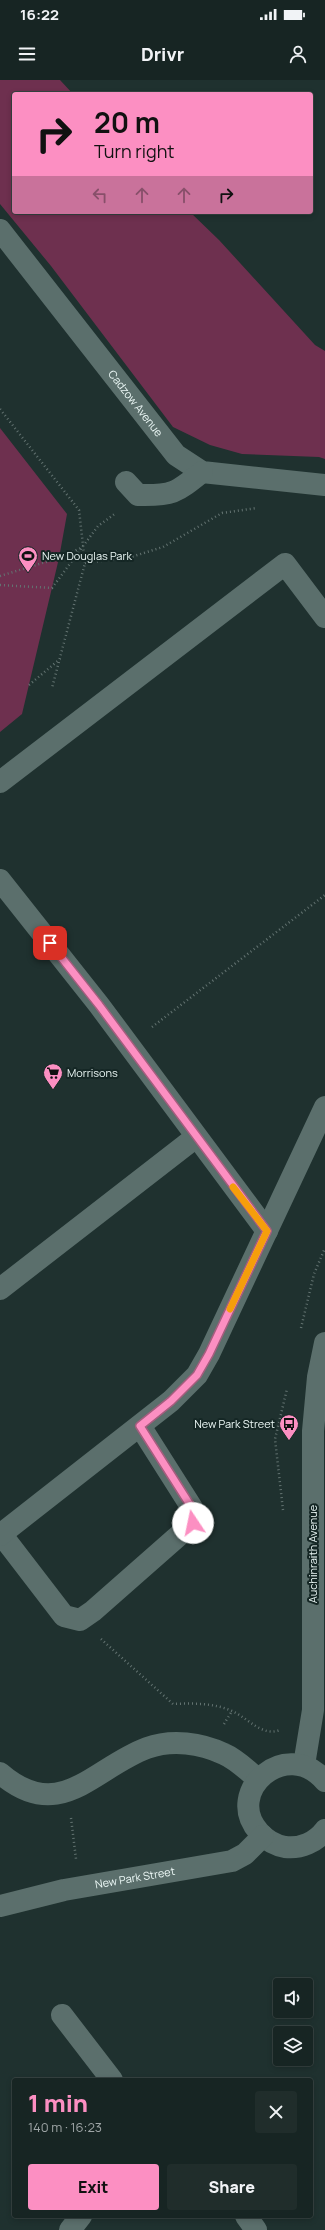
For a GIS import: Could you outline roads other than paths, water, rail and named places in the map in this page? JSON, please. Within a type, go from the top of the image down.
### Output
[{"type":"street","name":"Cadzow Avenue","points":[[0,230],[176,455],[202,472],[325,485]]},
{"type":"street","points":[[132,489],[163,496],[180,490],[202,472]]},
{"type":"street","points":[[0,782],[285,564],[325,617]]},
{"type":"street","points":[[0,880],[99,1005],[127,1046],[267,1231]]},
{"type":"street","points":[[140,1426],[192,1508],[193,1523],[80,1620],[64,1616],[1,1535],[171,1401],[197,1375],[209,1354],[325,1107]]},
{"type":"street","points":[[0,1289],[196,1137]]},
{"type":"street","name":"Auchinraith Avenue","points":[[304,1766],[313,1710],[313,1431],[318,1377],[325,1343]]},
{"type":"street","points":[[0,1773],[12,1783],[30,1791],[48,1794],[68,1792],[88,1783],[122,1760],[148,1748],[170,1743],[192,1744],[226,1754],[258,1779]]},
{"type":"street","points":[[324,1834],[306,1845],[288,1847],[274,1844],[263,1836],[256,1828],[250,1808],[250,1798],[258,1779],[274,1767],[294,1764],[304,1766],[313,1770],[325,1781]]},
{"type":"street","name":"New Park Street","points":[[0,1906],[79,1887],[232,1861],[245,1854],[263,1836]]},
{"type":"street","points":[[62,2016],[110,2078]]},
{"type":"street","points":[[70,2230],[79,2218]]},
{"type":"street","points":[[247,2218],[256,2230]]},
{"type":"place","name":"New Douglas Park","points":[[28,573]]},
{"type":"place","name":"Morrisons","points":[[53,1090]]},
{"type":"place","name":"New Park Street","points":[[289,1441]]}]
